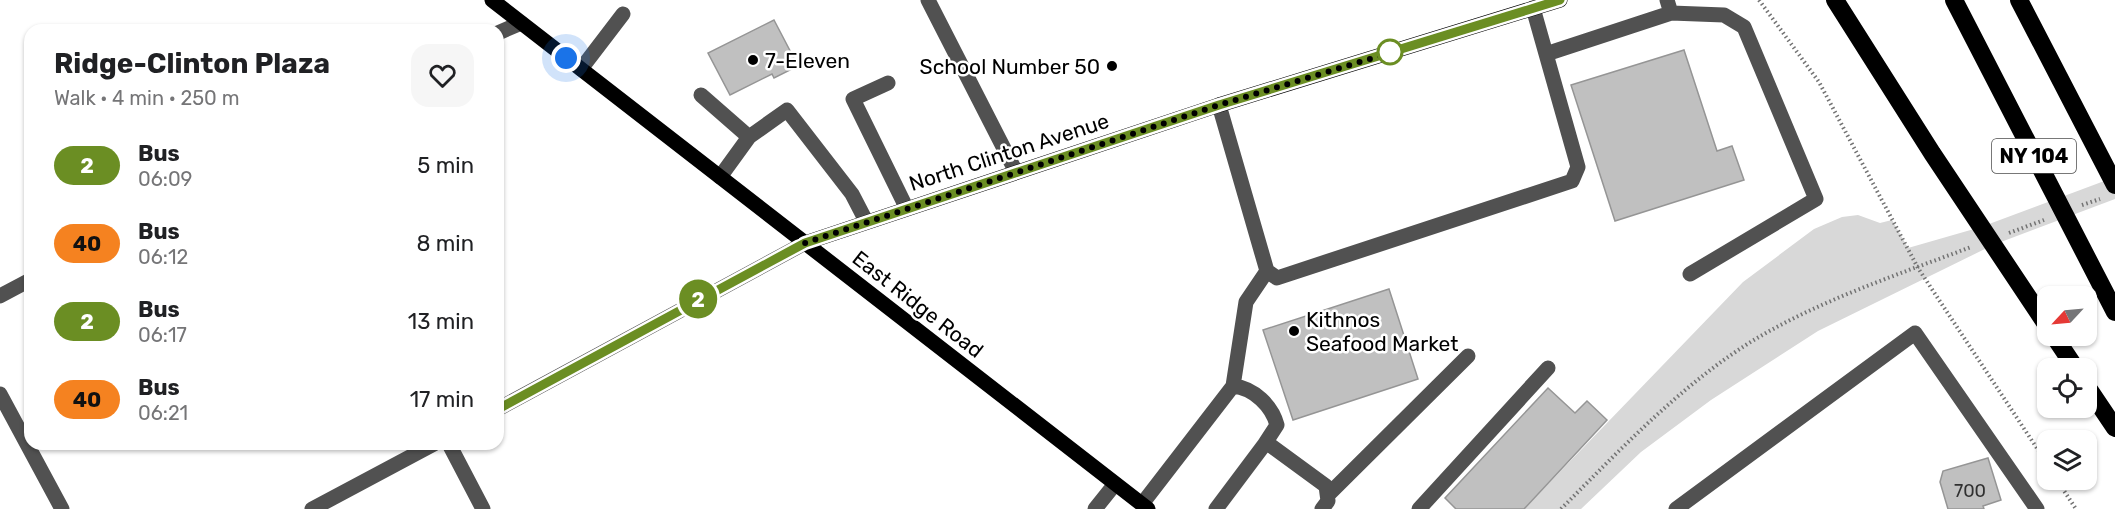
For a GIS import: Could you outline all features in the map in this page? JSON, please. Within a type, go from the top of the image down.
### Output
[{"type":"highway","points":[[1835,0],[2037,310]]},
{"type":"highway","name":"NY 104","points":[[1954,0],[2115,312]]},
{"type":"highway","name":"NY 104","points":[[2019,0],[2110,191]]},
{"type":"highway","points":[[2097,401],[2115,428]]},
{"type":"main road","name":"East Ridge Road","points":[[492,0],[1145,507]]},
{"type":"main road","name":"North Clinton Avenue","points":[[805,243],[906,207],[1219,105],[1560,0]]},
{"type":"street","points":[[928,0],[1016,172]]},
{"type":"street","points":[[1546,54],[1669,6],[1724,15],[1744,27],[1816,199],[1690,274]]},
{"type":"street","points":[[1219,105],[1267,271],[1277,278],[1572,182],[1578,167],[1533,8]]},
{"type":"street","points":[[581,69],[623,14]]},
{"type":"street","points":[[504,30],[521,23]]},
{"type":"street","points":[[888,83],[853,99],[906,207]]},
{"type":"street","points":[[701,95],[749,137]]},
{"type":"street","points":[[720,177],[749,137],[787,110],[852,194],[866,221]]},
{"type":"street","name":"North Clinton Avenue","points":[[504,406],[805,243]]},
{"type":"street","points":[[1145,507],[1233,386],[1246,302],[1267,271]]},
{"type":"street","points":[[0,296],[24,283]]},
{"type":"street","points":[[1676,509],[1915,333],[2037,509]]},
{"type":"street","points":[[1329,494],[1468,356]]},
{"type":"street","points":[[1419,509],[1548,369]]},
{"type":"street","points":[[1216,509],[1277,425],[1273,410],[1245,387],[1233,386]]},
{"type":"street","points":[[0,394],[24,439]]},
{"type":"street","points":[[1264,444],[1270,445],[1326,486],[1329,494],[1328,501],[1322,509]]},
{"type":"street","points":[[30,450],[62,509]]},
{"type":"street","points":[[312,509],[423,450]]},
{"type":"street","points":[[451,450],[483,509]]},
{"type":"street","points":[[1095,509],[1115,483]]},
{"type":"path","points":[[1759,0],[1819,82],[1918,268],[2037,448]]},
{"type":"path","points":[[2072,209],[2110,191]]},
{"type":"path","points":[[2007,234],[2050,217]]},
{"type":"path","points":[[1561,509],[1650,419],[1739,350],[1786,323],[1975,246]]},
{"type":"path","points":[[2064,490],[2076,509]]},
{"type":"shaded area","points":[[2115,177],[2115,199],[1993,245],[1818,331],[1711,400],[1641,452],[1581,509],[1524,509],[1743,282],[1814,229],[1842,217],[1858,215],[1880,223],[1892,220],[1908,248],[1981,227]]},
{"type":"building","name":"7-Eleven","points":[[774,20],[798,66],[774,78],[772,74],[730,95],[708,53]]},
{"type":"building","points":[[1684,50],[1717,151],[1732,146],[1744,180],[1615,221],[1571,85]]},
{"type":"building","points":[[1389,289],[1418,379],[1293,420],[1263,330]]},
{"type":"building","points":[[1548,388],[1575,413],[1587,401],[1607,420],[1524,509],[1456,509],[1445,498]]},
{"type":"building","points":[[1988,458],[2001,500],[1983,506],[1984,509],[1948,509],[1940,482],[1943,471]]},
{"type":"bus line","name":"2","points":[[504,406],[805,243],[906,207],[1219,105],[1560,0]]},
{"type":"place","name":"7-Eleven","points":[[753,60]]},
{"type":"place","name":"School Number 50","points":[[1112,66]]},
{"type":"place","name":"Kithnos Seafood Market","points":[[1294,331]]},
{"type":"route","points":[[566,58],[805,243],[906,207],[1219,105],[1399,50],[1390,52]]}]
